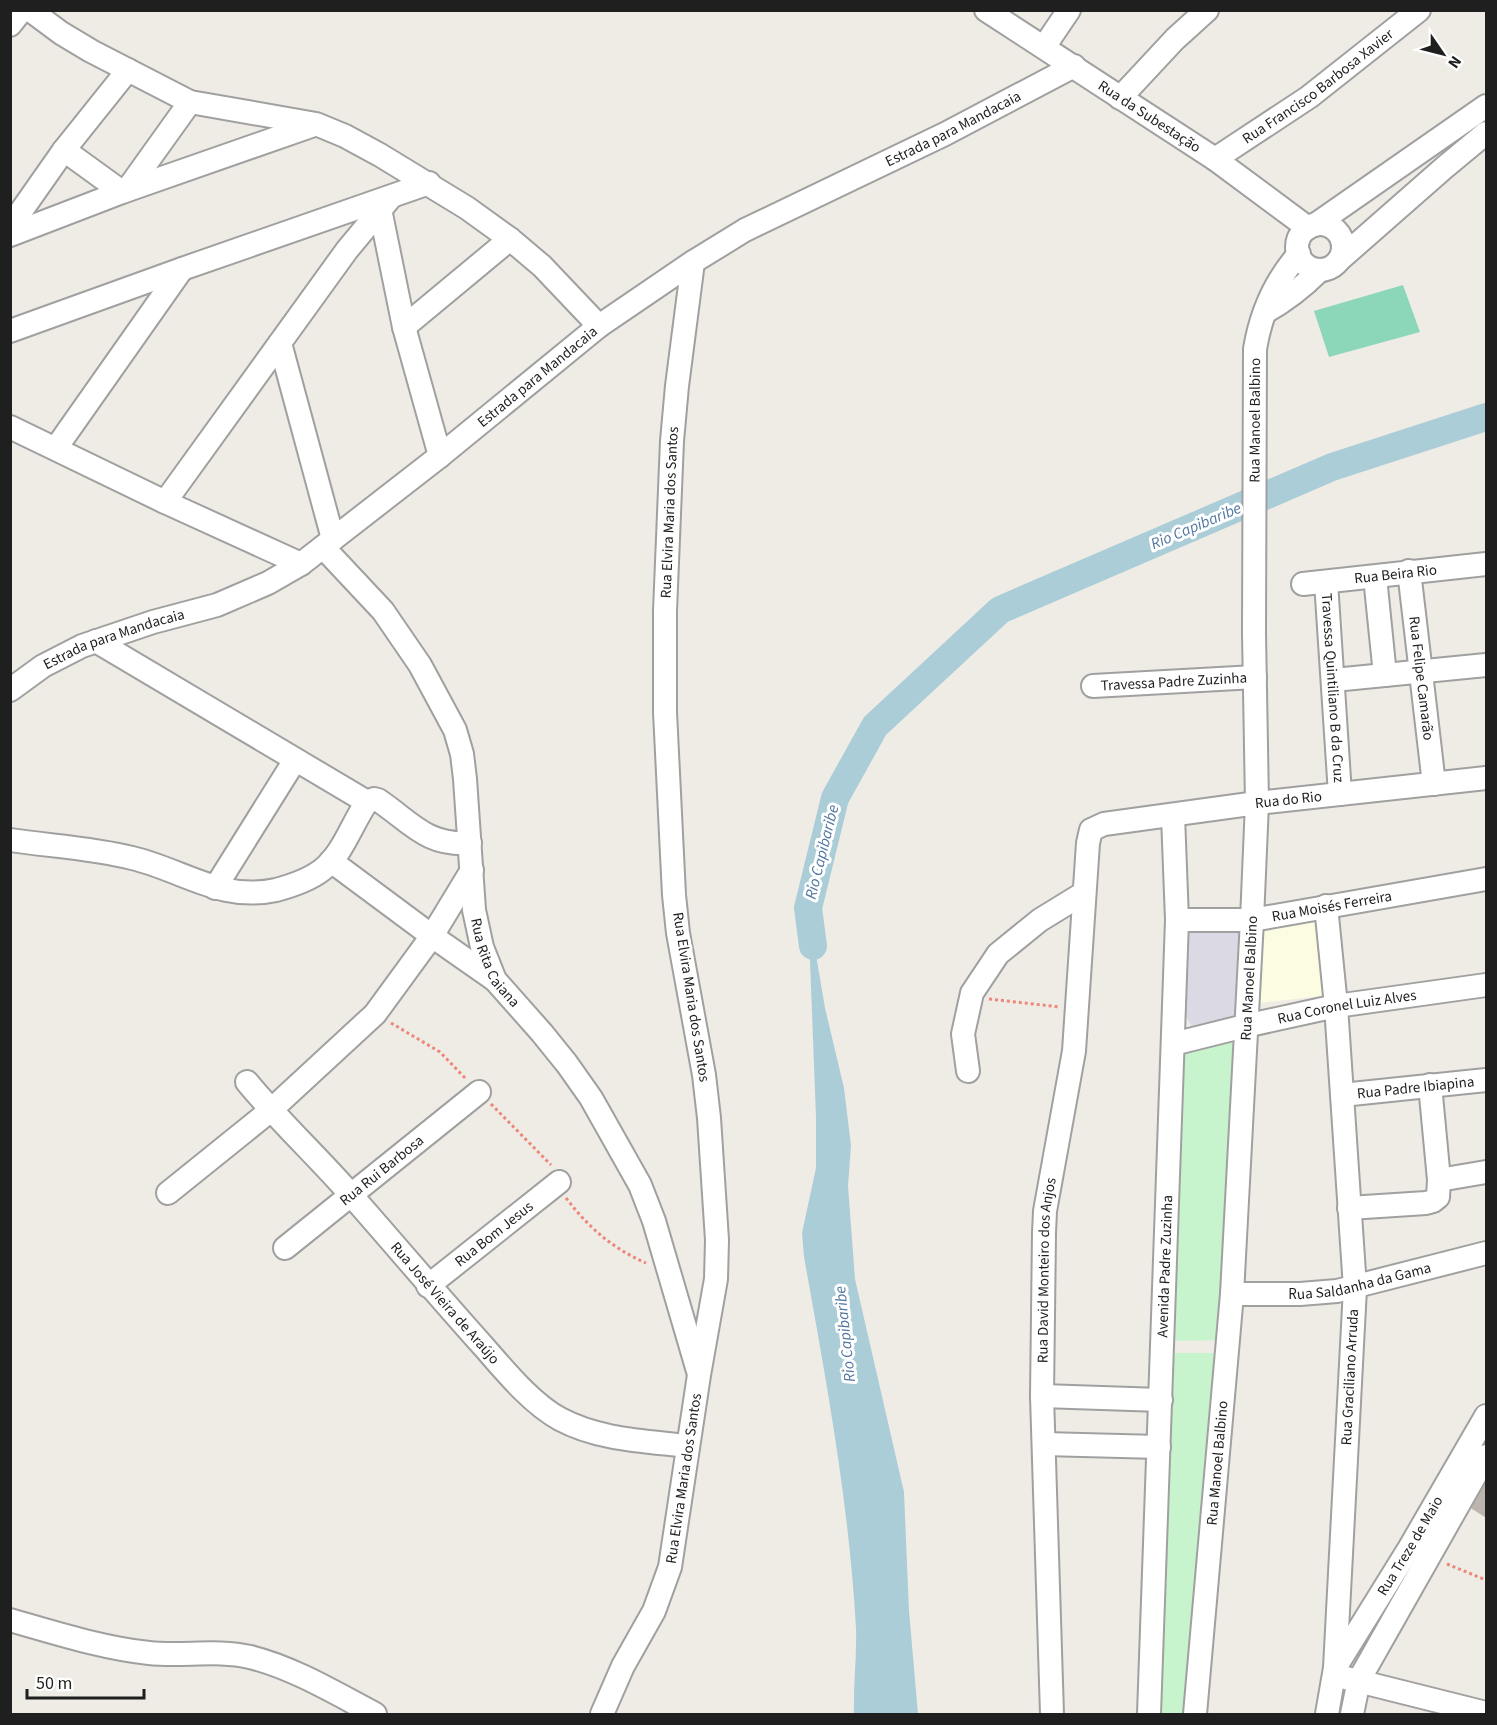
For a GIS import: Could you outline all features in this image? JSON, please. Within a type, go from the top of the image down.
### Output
[{"type":"street","points":[[10,25],[22,10]]},
{"type":"street","points":[[30,10],[81,45],[190,102],[316,124],[345,136],[429,183],[510,239],[542,266],[599,326]]},
{"type":"street","name":"Rua da Subestação","points":[[986,10],[1215,159],[1311,227]]},
{"type":"street","points":[[1044,47],[1069,10]]},
{"type":"street","points":[[1120,98],[1175,39],[1207,10]]},
{"type":"street","name":"Rua Francisco Barbosa Xavier","points":[[1215,159],[1309,97],[1419,10]]},
{"type":"street","name":"Estrada para Mandacaia","points":[[10,690],[60,656],[153,622],[217,605],[268,583],[301,564],[440,456],[599,326],[693,262],[745,230],[935,139],[1074,66]]},
{"type":"street","points":[[10,227],[64,150],[128,70]]},
{"type":"street","points":[[125,191],[190,102]]},
{"type":"street","points":[[1329,265],[1307,266],[1299,254],[1299,239],[1311,227],[1486,106]]},
{"type":"street","points":[[10,235],[125,191],[316,124]]},
{"type":"street","points":[[1265,312],[1293,295],[1486,133]]},
{"type":"street","points":[[64,150],[125,191]]},
{"type":"street","points":[[10,331],[182,269],[386,203],[429,183]]},
{"type":"street","points":[[386,203],[405,327],[440,456]]},
{"type":"street","points":[[165,502],[280,343],[386,203]]},
{"type":"street","points":[[1311,227],[1323,224],[1330,226],[1341,238],[1343,245],[1329,265]]},
{"type":"street","points":[[405,327],[510,239]]},
{"type":"street","name":"Rua Manoel Balbino","points":[[1195,1714],[1232,1294],[1252,920],[1257,803],[1254,633],[1255,349],[1276,283],[1299,254]]},
{"type":"street","name":"Rua Elvira Maria dos Santos","points":[[602,1714],[619,1674],[654,1611],[670,1567],[716,1279],[717,1240],[704,1075],[677,924],[663,664],[672,441],[693,262]]},
{"type":"street","points":[[56,448],[182,269]]},
{"type":"street","points":[[280,343],[328,543]]},
{"type":"street","points":[[10,428],[301,564]]},
{"type":"street","name":"Rua Rita Caiana","points":[[328,543],[383,611],[420,665],[456,730],[462,754],[477,928],[482,947],[495,980],[542,1033],[591,1098],[640,1185],[654,1221],[699,1376]]},
{"type":"street","name":"Rua Beira Rio","points":[[1303,584],[1486,564]]},
{"type":"street","name":"Rua Felipe Camarão","points":[[1409,571],[1434,784]]},
{"type":"street","points":[[1375,577],[1385,675]]},
{"type":"street","name":"Travessa Quintiliano B da Cruz","points":[[1326,582],[1340,794]]},
{"type":"street","points":[[96,641],[367,802]]},
{"type":"street","points":[[1334,680],[1486,665]]},
{"type":"street","name":"Travessa Padre Zuzinha","points":[[1093,686],[1255,677]]},
{"type":"street","points":[[216,888],[295,760]]},
{"type":"street","name":"Rua do Rio","points":[[1091,830],[1104,824],[1257,803],[1486,778]]},
{"type":"street","points":[[10,840],[131,858],[154,864],[216,888],[237,893],[260,893],[286,887],[322,870],[331,861],[367,802],[374,799],[422,834],[456,844],[470,843]]},
{"type":"street","name":"Avenida Padre Zuzinha","points":[[1149,1714],[1177,920],[1173,816]]},
{"type":"street","name":"Rua David Monteiro dos Anjos","points":[[1052,1714],[1042,1396],[1046,1211],[1074,1051],[1084,893],[1091,830]]},
{"type":"street","points":[[331,861],[495,980]]},
{"type":"street","points":[[168,1193],[271,1110],[375,1014],[432,936],[472,870]]},
{"type":"street","name":"Rua Moisés Ferreira","points":[[1177,920],[1252,920],[1486,879]]},
{"type":"street","points":[[968,1071],[963,1034],[972,993],[998,954],[1040,920],[1084,893]]},
{"type":"street","name":"Rua Graciliano Arruda","points":[[1326,906],[1336,1006],[1355,1288],[1334,1672],[1327,1714]]},
{"type":"street","name":"Rua Coronel Luiz Alves","points":[[1173,1044],[1336,1006],[1486,985]]},
{"type":"street","name":"Rua Padre Ibiapina","points":[[1342,1095],[1486,1080]]},
{"type":"street","name":"Rua José Vieira de Araújo","points":[[248,1082],[271,1110],[351,1195],[428,1286],[543,1408],[578,1427],[599,1433],[688,1446]]},
{"type":"street","points":[[1349,1208],[1432,1202],[1439,1193],[1430,1085]]},
{"type":"street","name":"Rua Rui Barbosa","points":[[285,1248],[479,1092]]},
{"type":"street","points":[[1439,1180],[1486,1172]]},
{"type":"street","name":"Rua Bom Jesus","points":[[428,1286],[559,1182]]},
{"type":"street","name":"Rua Saldanha da Gama","points":[[1232,1294],[1319,1293],[1355,1288],[1486,1253]]},
{"type":"street","points":[[1042,1396],[1161,1400]]},
{"type":"street","name":"Rua Treze de Maio","points":[[1334,1672],[1486,1416]]},
{"type":"street","points":[[1044,1444],[1159,1447]]},
{"type":"street","name":"Rua Treze de Maio","points":[[1359,1680],[1431,1557],[1486,1456]]},
{"type":"street","points":[[1410,1547],[1431,1557]]},
{"type":"street","points":[[10,1620],[129,1651],[152,1654],[246,1656],[290,1671],[342,1706],[375,1714]]},
{"type":"street","points":[[1334,1672],[1486,1713]]},
{"type":"street","points":[[1352,1714],[1359,1680]]},
{"type":"path","points":[[971,998],[1077,1008]]},
{"type":"path","points":[[375,1014],[440,1052],[553,1167],[565,1197],[584,1222],[623,1253],[669,1274]]},
{"type":"path","points":[[1431,1557],[1486,1580]]},
{"type":"shaded area","points":[[1321,913],[1323,996],[1259,1003],[1260,925]]},
{"type":"shaded area","points":[[1196,931],[1241,933],[1236,1023],[1192,1028],[1185,1014],[1189,933]]},
{"type":"green space","points":[[1403,285],[1420,332],[1329,357],[1314,311]]},
{"type":"green space","points":[[1241,1031],[1224,1340],[1168,1341],[1175,1047]]},
{"type":"green space","points":[[1166,1353],[1222,1353],[1191,1714],[1152,1714]]},
{"type":"water","points":[[808,908],[825,1008],[844,1088],[851,1146],[848,1186],[855,1279],[904,1492],[909,1611],[918,1714],[854,1714],[856,1628],[848,1534],[836,1441],[804,1257],[802,1233],[816,1168]]},
{"type":"building","points":[[1486,1483],[1486,1517],[1472,1508]]},
{"type":"waterway","name":"Rio Capibaribe","points":[[813,946],[808,908],[835,798],[875,726],[1000,610],[1332,467],[1486,417]]}]
